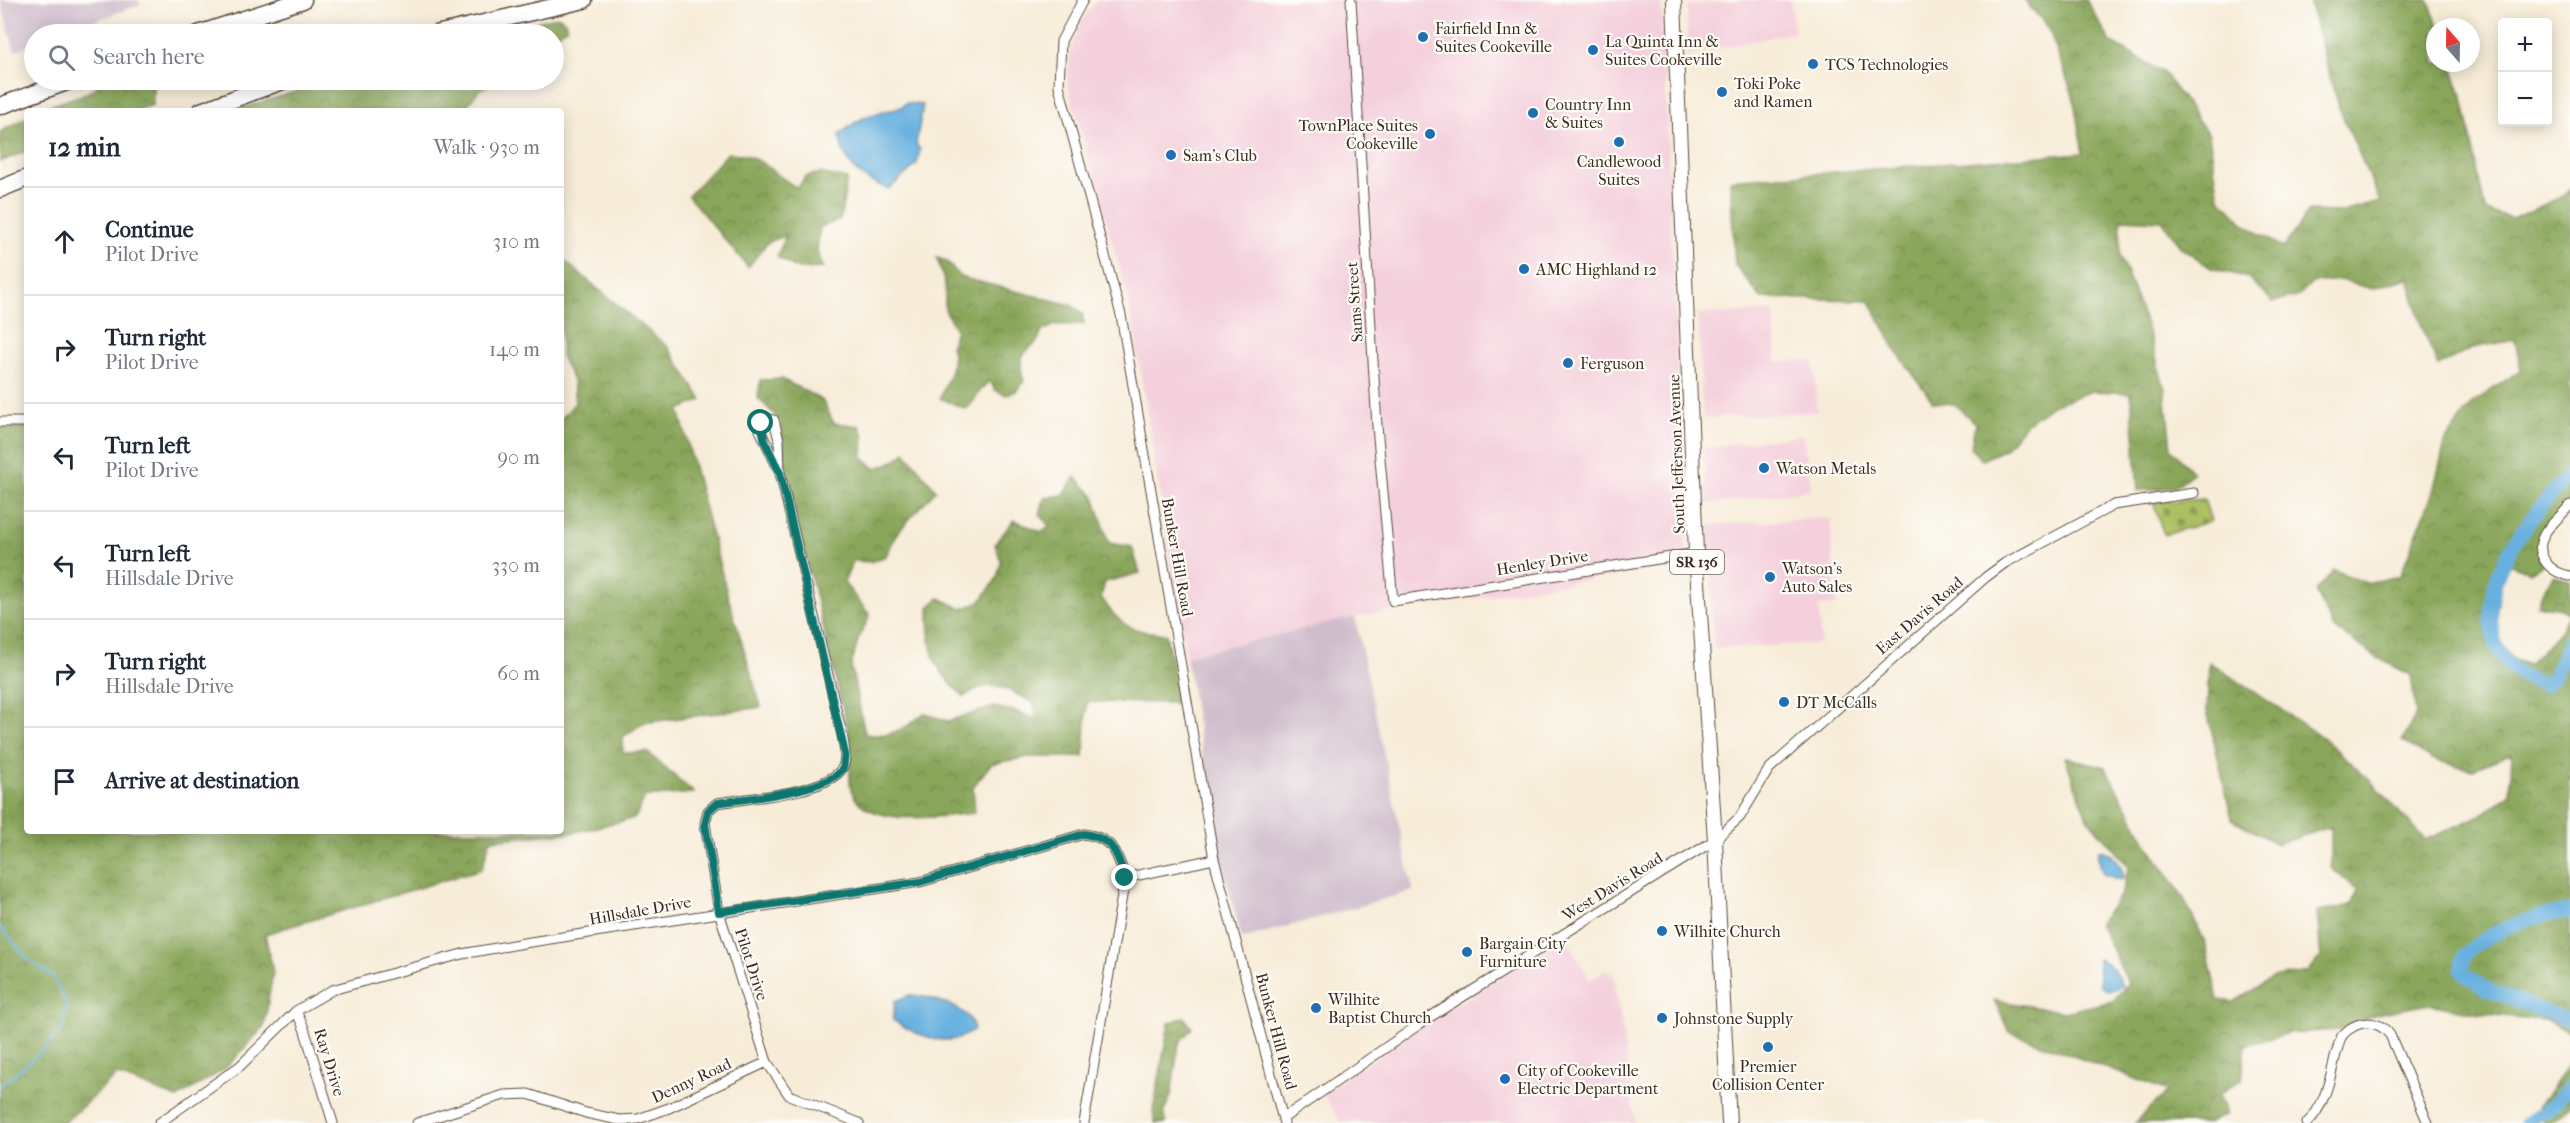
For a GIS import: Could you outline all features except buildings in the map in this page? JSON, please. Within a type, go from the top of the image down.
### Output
[{"type":"highway","points":[[229,24],[303,0]]},
{"type":"highway","points":[[480,24],[584,0]]},
{"type":"highway","points":[[0,106],[44,90]]},
{"type":"highway","points":[[209,108],[258,90]]},
{"type":"highway","points":[[0,189],[24,179]]},
{"type":"main road","name":"South Jefferson Avenue","points":[[1674,0],[1696,553],[1715,840],[1729,1123]]},
{"type":"street","name":"Bunker Hill Road","points":[[1083,0],[1061,40],[1059,86],[1121,315],[1214,859],[1285,1120]]},
{"type":"street","name":"Sams Street","points":[[1351,0],[1377,426],[1394,601]]},
{"type":"street","name":"Pilot Drive","points":[[780,473],[760,430],[761,423],[766,418],[774,420],[779,440],[780,473],[845,754],[843,769],[832,778],[814,786],[717,803],[708,811],[705,824],[719,912],[767,1062],[789,1095],[859,1123]]},
{"type":"street","points":[[0,422],[24,422]]},
{"type":"street","name":"East Davis Road","points":[[1715,840],[1740,817],[1769,769],[1986,577],[2005,563],[2114,505],[2194,493]]},
{"type":"street","points":[[2570,505],[2541,540],[2541,550],[2544,560],[2553,572],[2570,576]]},
{"type":"street","name":"Henley Drive","points":[[1394,601],[1696,553]]},
{"type":"street","name":"Hillsdale Drive","points":[[159,1123],[240,1066],[296,1011],[332,990],[462,954],[920,882],[1084,834],[1099,836],[1110,845],[1118,856],[1125,878]]},
{"type":"street","name":"West Davis Road","points":[[1285,1120],[1430,1017],[1715,840]]},
{"type":"street","points":[[1084,1123],[1125,878],[1214,859]]},
{"type":"street","name":"Ray Drive","points":[[296,1011],[304,1028],[333,1123]]},
{"type":"street","points":[[2307,1123],[2324,1099],[2341,1036],[2356,1025],[2373,1022],[2384,1027],[2390,1035],[2428,1123]]},
{"type":"street","name":"Denny Road","points":[[417,1123],[504,1095],[528,1094],[586,1113],[619,1120],[638,1119],[669,1108],[767,1062]]},
{"type":"street","points":[[583,1123],[586,1113]]},
{"type":"shaded area","points":[[0,0],[139,0],[140,5],[85,24],[24,24],[24,47],[15,51]]},
{"type":"shaded area","points":[[1098,0],[1661,0],[1687,564],[1355,617],[1186,656],[1129,301],[1067,81],[1070,51],[1079,23]]},
{"type":"shaded area","points":[[1742,0],[1790,0],[1795,32],[1687,55],[1687,5]]},
{"type":"shaded area","points":[[1774,311],[1776,362],[1814,360],[1817,412],[1703,418],[1698,314]]},
{"type":"shaded area","points":[[1803,435],[1811,489],[1707,505],[1703,448]]},
{"type":"shaded area","points":[[1830,518],[1836,605],[1819,606],[1821,643],[1714,649],[1708,525]]},
{"type":"shaded area","points":[[1355,617],[1413,891],[1242,939],[1217,844],[1186,656]]},
{"type":"shaded area","points":[[1565,936],[1590,980],[1606,970],[1615,977],[1635,1123],[1341,1123],[1323,1094],[1404,1038]]},
{"type":"green space","points":[[2024,0],[2086,0],[2111,42],[2164,73],[2209,135],[2219,197],[2245,225],[2283,248],[2309,211],[2342,212],[2380,202],[2337,103],[2309,0],[2428,0],[2435,18],[2426,18],[2426,72],[2454,72],[2464,102],[2485,210],[2512,219],[2565,195],[2570,189],[2570,500],[2543,533],[2543,565],[2530,572],[2508,564],[2498,600],[2497,625],[2504,648],[2514,659],[2529,665],[2560,631],[2569,614],[2558,607],[2538,605],[2543,590],[2553,576],[2570,580],[2570,1046],[2569,1033],[2545,1020],[2474,1013],[2430,1004],[2376,1014],[2338,1030],[2289,1033],[2246,1045],[2242,1079],[2219,1094],[2227,1114],[2209,1123],[2135,1123],[2168,1091],[2009,1032],[1994,1000],[2064,1012],[2113,1001],[2128,983],[2099,923],[2121,895],[2129,867],[2087,818],[2065,757],[2105,767],[2146,842],[2183,897],[2205,942],[2218,1000],[2234,1002],[2272,978],[2307,972],[2321,957],[2317,912],[2351,905],[2358,891],[2331,868],[2331,827],[2277,844],[2232,819],[2207,711],[2209,662],[2322,737],[2374,784],[2425,840],[2477,817],[2510,794],[2512,753],[2472,770],[2435,760],[2402,741],[2416,714],[2411,675],[2376,657],[2333,627],[2316,591],[2334,570],[2366,583],[2400,576],[2432,495],[2446,440],[2472,403],[2521,370],[2515,340],[2472,348],[2438,366],[2421,324],[2408,278],[2373,289],[2340,280],[2312,283],[2297,297],[2273,302],[2248,278],[2211,268],[2182,248],[2162,221],[2121,219],[2120,255],[2149,333],[2165,390],[2171,449],[2193,473],[2175,487],[2138,491],[2131,393],[2092,391],[2052,405],[2026,424],[2005,449],[1982,460],[1971,447],[1975,423],[1954,404],[1933,402],[1895,349],[1869,300],[1761,298],[1735,265],[1730,180],[2083,153],[2073,95],[2048,27]]},
{"type":"green space","points":[[558,16],[565,21],[567,28],[564,30],[564,24],[527,24]]},
{"type":"green space","points":[[92,90],[153,90],[153,105],[144,108],[44,108]]},
{"type":"green space","points":[[301,90],[479,90],[465,108],[242,108]]},
{"type":"green space","points":[[24,119],[24,152],[0,162],[0,132]]},
{"type":"green space","points":[[728,153],[741,154],[759,161],[798,188],[805,177],[820,173],[847,179],[840,220],[820,227],[817,251],[823,268],[798,269],[777,257],[786,235],[767,243],[748,267],[688,196]]},
{"type":"green space","points":[[937,258],[946,261],[960,277],[1071,305],[1082,313],[1084,324],[1055,325],[1042,331],[1039,339],[1023,355],[1021,370],[1024,382],[1016,391],[1006,395],[995,390],[990,381],[966,409],[940,398],[951,371],[953,354],[951,345],[956,330],[945,310],[945,284]]},
{"type":"green space","points":[[564,260],[668,347],[702,400],[679,410],[727,593],[761,707],[643,723],[623,737],[623,753],[647,752],[694,793],[645,797],[635,818],[564,833],[564,416],[575,403],[573,381],[564,362]]},
{"type":"green space","points":[[782,379],[822,400],[834,423],[860,426],[864,436],[863,457],[875,469],[894,461],[905,452],[936,490],[897,533],[886,556],[871,562],[853,561],[844,583],[870,615],[858,640],[851,666],[865,734],[882,735],[897,731],[911,724],[924,713],[947,721],[994,707],[1036,719],[1034,703],[1007,690],[991,686],[983,687],[964,697],[952,686],[938,666],[931,647],[929,607],[939,598],[962,609],[980,602],[997,578],[1001,561],[995,544],[1014,520],[1041,532],[1049,526],[1040,514],[1044,498],[1063,495],[1075,477],[1094,496],[1109,543],[1132,547],[1140,573],[1105,582],[1101,597],[1114,615],[1128,626],[1166,634],[1179,703],[1087,702],[1084,757],[1029,757],[991,764],[973,787],[975,813],[906,818],[871,810],[858,802],[850,784],[852,747],[786,474],[780,420],[758,398],[760,380]]},
{"type":"green space","points":[[24,427],[24,834],[554,834],[490,840],[482,869],[265,934],[273,972],[264,1027],[225,1069],[177,1098],[117,1075],[64,1123],[0,1123],[0,428]]},
{"type":"green space","points":[[2204,499],[2211,521],[2164,535],[2153,502]]},
{"type":"green space","points":[[1184,1017],[1192,1028],[1179,1043],[1171,1095],[1164,1112],[1166,1123],[1155,1123],[1153,1111],[1169,1023]]},
{"type":"green space","points":[[2570,1063],[2570,1107],[2550,1123],[2545,1123],[2535,1110]]},
{"type":"water","points":[[906,103],[923,105],[916,144],[920,150],[917,164],[889,189],[870,181],[855,170],[845,155],[839,135],[864,118],[897,109]]},
{"type":"water","points":[[2099,850],[2109,853],[2116,859],[2124,878],[2120,880],[2103,874],[2098,857]]},
{"type":"water","points":[[2098,959],[2113,970],[2122,986],[2109,991],[2100,984]]},
{"type":"water","points":[[910,995],[948,1004],[965,1014],[974,1029],[965,1036],[945,1040],[923,1036],[902,1026],[893,1020],[895,1001]]},
{"type":"waterway","points":[[2570,474],[2539,509],[2511,548],[2500,569],[2493,591],[2491,614],[2494,638],[2506,662],[2527,678],[2545,685],[2553,678],[2570,639]]},
{"type":"waterway","points":[[2570,912],[2527,920],[2484,939],[2463,957],[2462,972],[2486,989],[2570,1021]]},
{"type":"waterway","points":[[0,927],[27,958],[53,977],[66,1002],[63,1029],[33,1059],[0,1086]]},
{"type":"waterway","points":[[2526,1123],[2553,1105],[2570,1086]]},
{"type":"place","name":"Fairfield Inn & Suites Cookeville","points":[[1423,37]]},
{"type":"place","name":"La Quinta Inn & Suites Cookeville","points":[[1593,50]]},
{"type":"place","name":"TCS Technologies","points":[[1813,64]]},
{"type":"place","name":"Toki Poke and Ramen","points":[[1722,92]]},
{"type":"place","name":"Country Inn & Suites","points":[[1533,113]]},
{"type":"place","name":"TownPlace Suites Cookeville","points":[[1430,134]]},
{"type":"place","name":"Candlewood Suites","points":[[1619,142]]},
{"type":"place","name":"Sam's Club","points":[[1171,155]]},
{"type":"place","name":"AMC Highland 12","points":[[1524,269]]},
{"type":"place","name":"Ferguson","points":[[1568,363]]},
{"type":"place","name":"Watson Metals","points":[[1764,468]]},
{"type":"place","name":"Watson's Auto Sales","points":[[1770,577]]},
{"type":"place","name":"DT McCalls","points":[[1784,702]]},
{"type":"place","name":"Wilhite Church","points":[[1662,931]]},
{"type":"place","name":"Bargain City Furniture","points":[[1467,952]]},
{"type":"place","name":"Wilhite Baptist Church","points":[[1316,1008]]},
{"type":"place","name":"Johnstone Supply","points":[[1662,1018]]},
{"type":"place","name":"Premier Collision Center","points":[[1768,1047]]},
{"type":"place","name":"City of Cookeville Electric Department","points":[[1505,1079]]},
{"type":"route","points":[[761,423],[760,430],[780,473],[845,754],[843,769],[832,778],[814,786],[717,803],[708,811],[705,824],[719,912],[920,882],[1084,834],[1099,836],[1110,845],[1118,856],[1125,878]]}]
